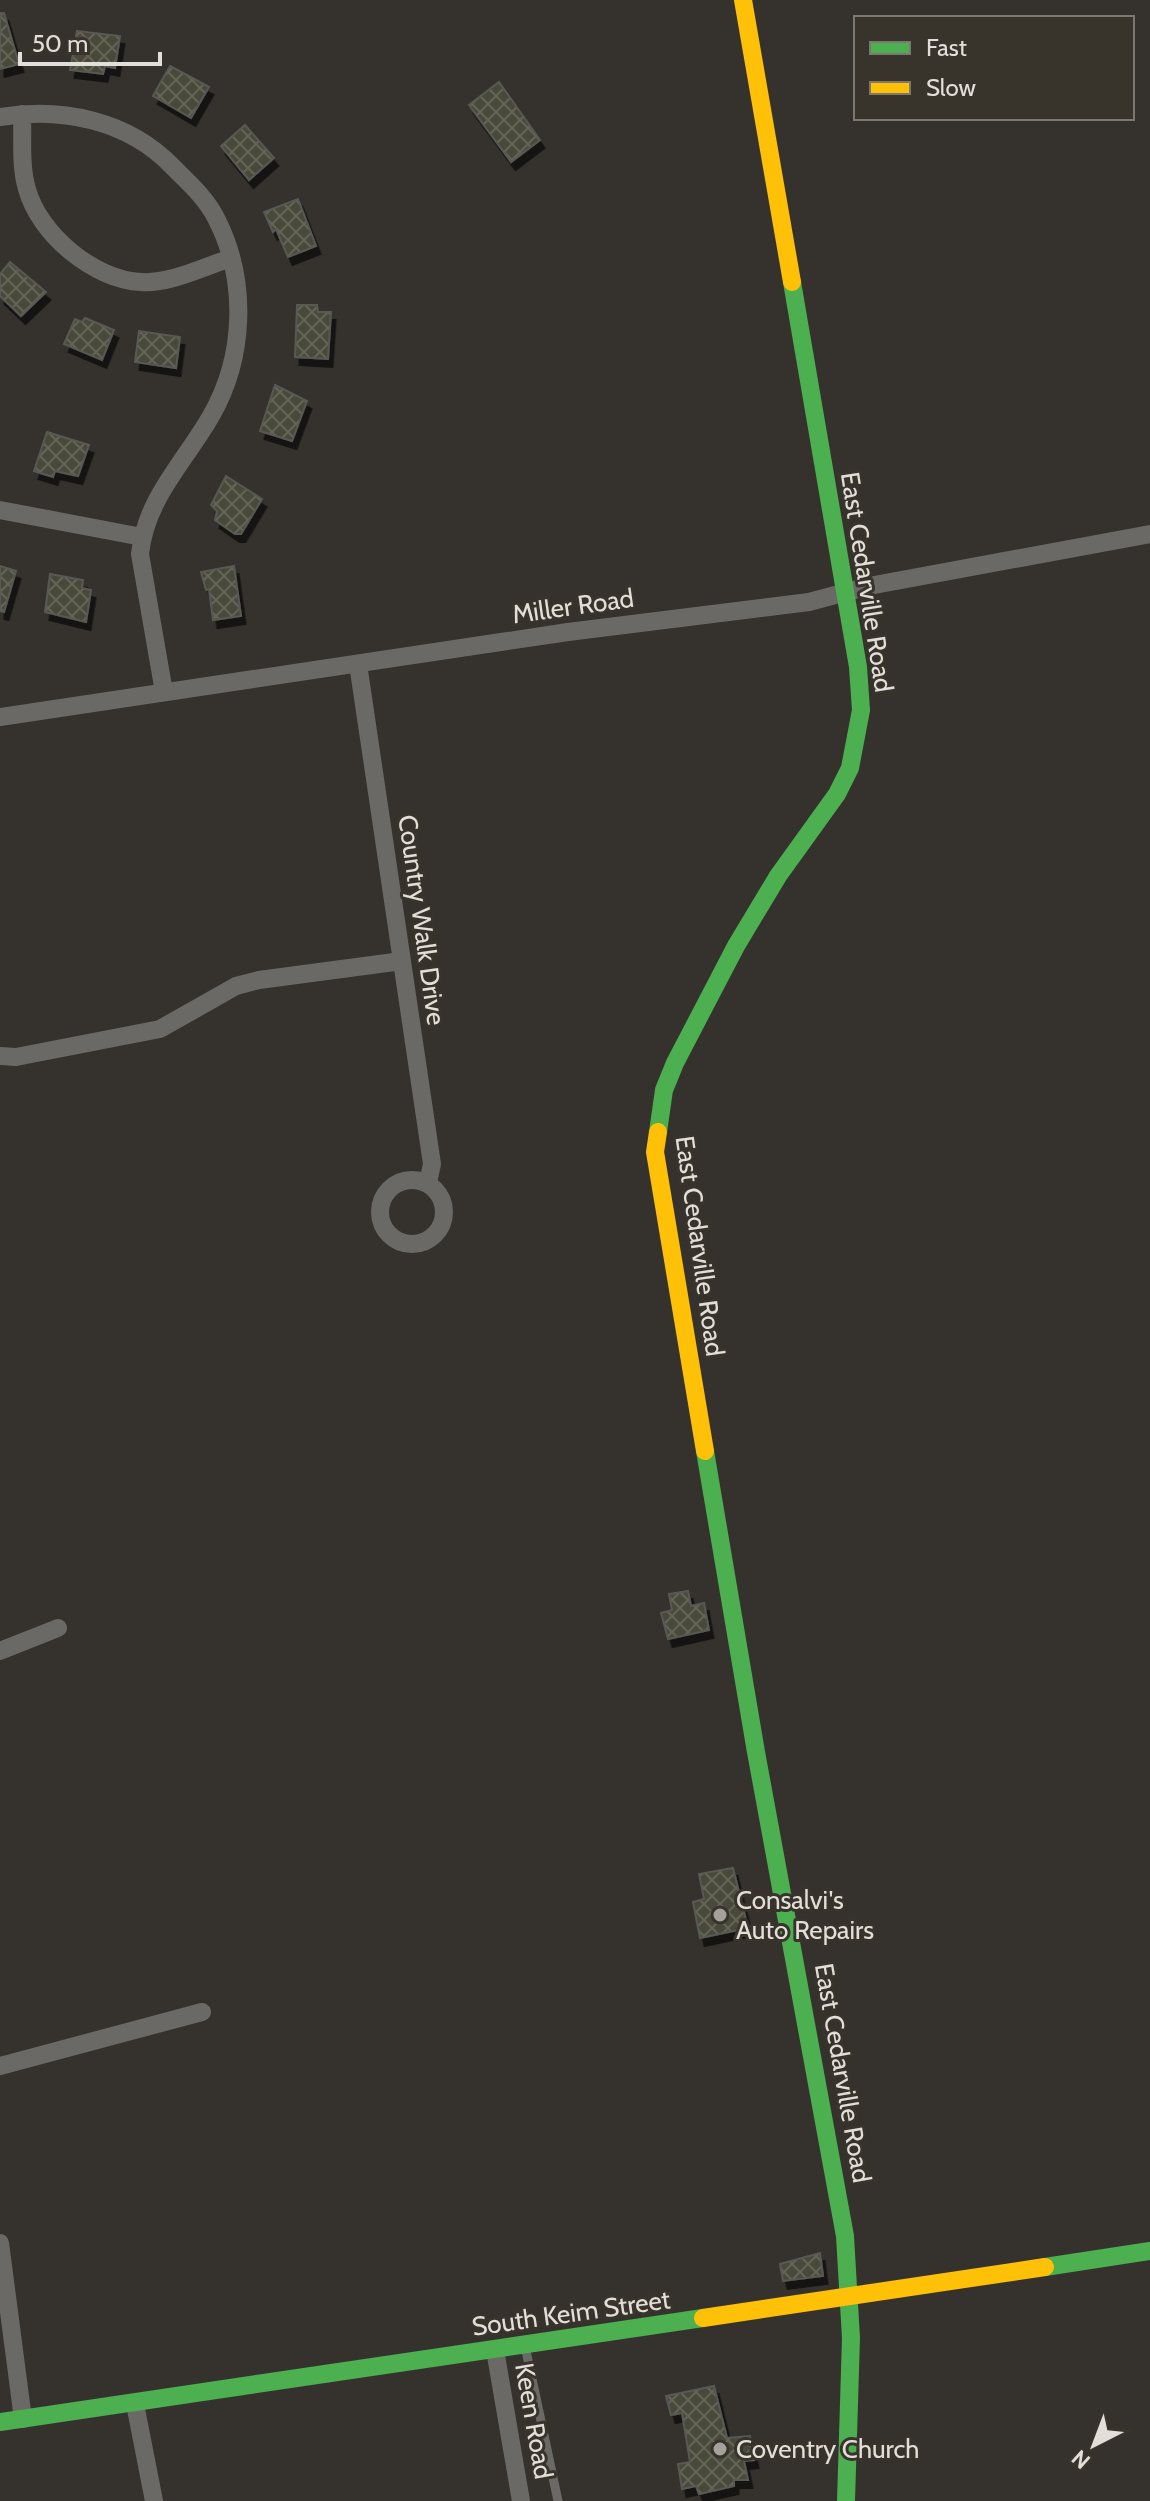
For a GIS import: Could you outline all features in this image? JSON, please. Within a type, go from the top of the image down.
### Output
[{"type":"street","name":"East Cedarville Road","points":[[743,0],[858,667],[861,710],[850,768],[837,794],[778,876],[736,946],[675,1063],[664,1090],[655,1152],[756,1752],[845,2236],[850,2296],[846,2501]]},
{"type":"street","points":[[0,117],[22,114],[75,116],[118,129],[145,145],[169,162],[208,205],[231,258],[238,300],[237,345],[228,382],[211,417],[157,496],[142,537],[140,554],[164,692]]},
{"type":"street","points":[[22,114],[25,176],[30,199],[50,231],[91,266],[105,274],[142,282],[161,281],[231,258]]},
{"type":"street","points":[[0,510],[142,537]]},
{"type":"street","name":"Miller Road","points":[[0,717],[709,613],[809,602],[1150,534]]},
{"type":"street","name":"Country Walk Drive","points":[[358,664],[432,1164],[428,1183]]},
{"type":"street","points":[[0,1056],[16,1057],[160,1029],[236,986],[259,980],[402,961]]},
{"type":"street","points":[[0,1651],[58,1628]]},
{"type":"street","points":[[0,2066],[202,2012]]},
{"type":"street","points":[[0,2243],[23,2419]]},
{"type":"street","name":"South Keim Street","points":[[0,2422],[1150,2251]]},
{"type":"street","name":"Keen Road","points":[[495,2350],[521,2501]]},
{"type":"street","points":[[135,2404],[154,2501]]},
{"type":"lane","points":[[525,2346],[558,2501]]},
{"type":"building","points":[[0,13],[4,13],[19,64],[0,69]]},
{"type":"building","points":[[77,31],[120,36],[115,68],[105,66],[103,74],[70,70]]},
{"type":"building","points":[[170,66],[209,87],[191,118],[153,96]]},
{"type":"building","points":[[499,82],[540,140],[511,162],[469,105]]},
{"type":"building","points":[[245,125],[274,158],[249,180],[221,146]]},
{"type":"building","points":[[298,199],[316,246],[288,257],[276,229],[273,232],[264,212]]},
{"type":"building","points":[[10,262],[46,292],[21,316],[0,296],[0,274]]},
{"type":"building","points":[[297,305],[317,305],[318,312],[331,312],[328,359],[295,357]]},
{"type":"building","points":[[85,318],[114,330],[102,360],[64,344],[75,319],[82,322]]},
{"type":"building","points":[[139,331],[180,337],[176,368],[135,362]]},
{"type":"building","points":[[275,385],[307,401],[292,441],[260,431]]},
{"type":"building","points":[[47,432],[89,445],[78,476],[55,471],[53,477],[34,471]]},
{"type":"building","points":[[226,476],[262,499],[241,534],[235,534],[215,520],[217,511],[211,505]]},
{"type":"building","points":[[0,566],[16,571],[4,612],[0,611]]},
{"type":"building","points":[[234,566],[241,616],[213,620],[209,589],[206,590],[201,572]]},
{"type":"building","points":[[50,574],[83,580],[82,588],[91,590],[86,622],[45,612]]},
{"type":"building","points":[[688,1591],[691,1606],[704,1603],[709,1630],[668,1639],[661,1613],[672,1610],[669,1594]]},
{"type":"building","name":"Consalvi's Auto Repairs","points":[[733,1868],[748,1928],[700,1938],[693,1902],[704,1899],[699,1874]]},
{"type":"building","points":[[820,2253],[823,2276],[783,2281],[780,2264]]},
{"type":"building","name":"Coventry Church","points":[[714,2386],[727,2438],[750,2436],[754,2460],[744,2461],[748,2480],[734,2480],[734,2486],[699,2494],[696,2486],[682,2489],[678,2464],[690,2462],[682,2413],[671,2415],[666,2396]]},
{"type":"traffic: fast","points":[[658,1132],[664,1090],[675,1063],[736,946],[778,876],[837,794],[850,768],[861,710],[858,667],[792,282]]},
{"type":"traffic: fast","points":[[705,1451],[756,1752],[845,2236],[851,2338],[846,2501]]},
{"type":"traffic: fast","points":[[1045,2267],[1150,2251]]},
{"type":"traffic: fast","points":[[0,2422],[703,2318]]},
{"type":"traffic: slow","points":[[743,0],[792,282]]},
{"type":"traffic: slow","points":[[658,1132],[655,1152],[705,1451]]},
{"type":"traffic: slow","points":[[703,2318],[1045,2267]]},
{"type":"place","name":"Consalvi's Auto Repairs","points":[[720,1915]]},
{"type":"place","name":"Coventry Church","points":[[720,2449]]}]
